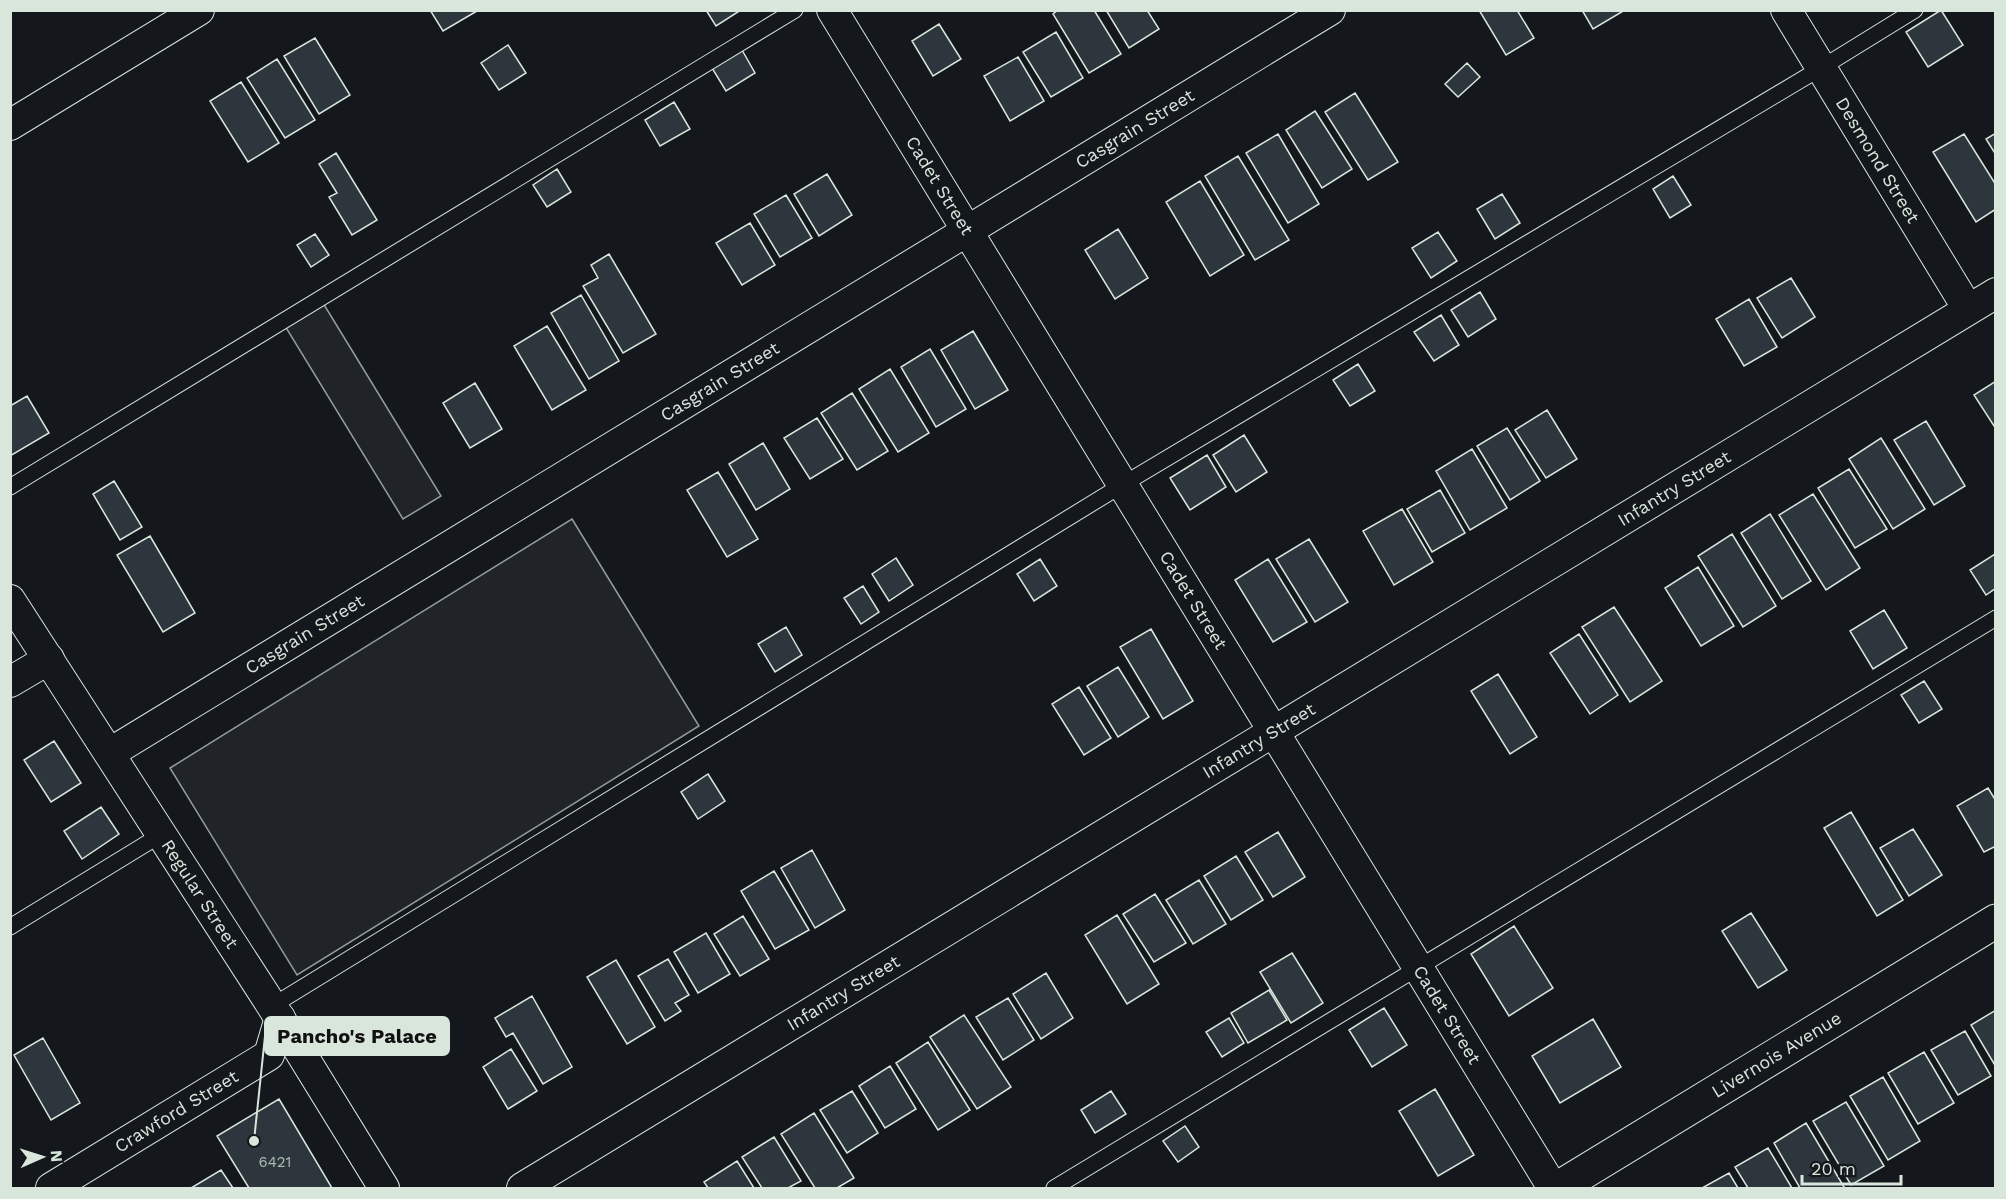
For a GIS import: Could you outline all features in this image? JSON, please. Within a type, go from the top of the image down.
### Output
[{"type":"main road","name":"Livernois Avenue","points":[[1558,1188],[1995,921]]},
{"type":"street","points":[[10,125],[199,10]]},
{"type":"street","name":"Cadet Street","points":[[832,10],[1553,1188]]},
{"type":"street","name":"Casgrain Street","points":[[110,753],[1330,10]]},
{"type":"street","name":"Desmond Street","points":[[1786,10],[1968,309]]},
{"type":"street","name":"Infantry Street","points":[[522,1188],[1995,293]]},
{"type":"street","name":"Regular Street","points":[[10,600],[276,1012],[384,1188]]},
{"type":"street","points":[[10,682],[49,659]]},
{"type":"street","name":"Crawford Street","points":[[51,1188],[268,1054],[276,1012]]},
{"type":"lane","points":[[10,487],[795,10]]},
{"type":"lane","points":[[276,1012],[1122,485],[1915,10]]},
{"type":"lane","points":[[1054,1188],[1995,618]]},
{"type":"lane","points":[[10,927],[162,834]]},
{"type":"shaded area","points":[[323,303],[441,496],[403,519],[285,326]]},
{"type":"shaded area","points":[[572,519],[699,726],[297,975],[170,768]]},
{"type":"building","points":[[430,10],[477,10],[477,11],[443,31]]},
{"type":"building","points":[[706,10],[741,10],[716,26]]},
{"type":"building","points":[[1058,10],[1094,10],[1121,54],[1089,73],[1053,14]]},
{"type":"building","points":[[1106,10],[1147,10],[1159,29],[1129,48]]},
{"type":"building","points":[[1479,10],[1517,10],[1534,38],[1506,55]]},
{"type":"building","points":[[1582,10],[1625,10],[1593,29]]},
{"type":"building","points":[[1941,10],[1963,45],[1928,67],[1906,32]]},
{"type":"building","points":[[939,24],[961,59],[933,76],[912,41]]},
{"type":"building","points":[[1056,32],[1083,78],[1051,97],[1023,52]]},
{"type":"building","points":[[315,38],[350,95],[319,114],[284,56]]},
{"type":"building","points":[[508,45],[526,73],[499,90],[481,63]]},
{"type":"building","points":[[742,50],[755,73],[726,91],[712,68]]},
{"type":"building","points":[[1018,57],[1044,101],[1010,121],[984,76]]},
{"type":"building","points":[[277,59],[315,120],[285,138],[247,78]]},
{"type":"building","points":[[1467,63],[1480,77],[1458,97],[1445,84]]},
{"type":"building","points":[[241,82],[279,143],[248,162],[210,101]]},
{"type":"building","points":[[1355,93],[1398,162],[1368,180],[1325,112]]},
{"type":"building","points":[[674,102],[690,129],[660,146],[645,120]]},
{"type":"building","points":[[1315,111],[1352,169],[1322,188],[1286,130]]},
{"type":"building","points":[[1996,133],[1996,155],[1986,139]]},
{"type":"building","points":[[1278,134],[1319,204],[1288,223],[1246,153]]},
{"type":"building","points":[[1964,134],[1996,185],[1996,209],[1976,222],[1933,152]]},
{"type":"building","points":[[336,153],[377,220],[352,235],[329,197],[337,193],[319,164]]},
{"type":"building","points":[[1238,156],[1289,240],[1255,260],[1205,176]]},
{"type":"building","points":[[557,169],[571,192],[547,207],[533,185]]},
{"type":"building","points":[[827,174],[852,215],[819,236],[794,194]]},
{"type":"building","points":[[1673,176],[1691,205],[1670,218],[1653,189]]},
{"type":"building","points":[[1200,181],[1244,255],[1210,276],[1166,202]]},
{"type":"building","points":[[1502,194],[1520,223],[1495,239],[1477,209]]},
{"type":"building","points":[[786,195],[812,238],[780,257],[754,214]]},
{"type":"building","points":[[750,223],[775,265],[742,285],[716,243]]},
{"type":"building","points":[[1118,229],[1148,278],[1115,299],[1085,250]]},
{"type":"building","points":[[1438,232],[1457,261],[1431,278],[1412,248]]},
{"type":"building","points":[[315,234],[329,255],[311,267],[297,245]]},
{"type":"building","points":[[609,254],[656,334],[623,353],[583,286],[598,278],[591,265]]},
{"type":"building","points":[[1791,278],[1815,317],[1782,338],[1757,298]]},
{"type":"building","points":[[1480,292],[1496,319],[1468,337],[1451,310]]},
{"type":"building","points":[[581,295],[619,361],[589,379],[551,313]]},
{"type":"building","points":[[1749,299],[1777,347],[1744,366],[1716,319]]},
{"type":"building","points":[[1441,315],[1459,345],[1434,361],[1414,332]]},
{"type":"building","points":[[547,326],[586,390],[552,410],[514,346]]},
{"type":"building","points":[[973,331],[1008,390],[975,409],[941,350]]},
{"type":"building","points":[[930,349],[966,409],[936,427],[901,367]]},
{"type":"building","points":[[1358,364],[1375,391],[1350,406],[1333,380]]},
{"type":"building","points":[[890,369],[929,433],[898,452],[859,389]]},
{"type":"building","points":[[1996,381],[1996,429],[1974,395]]},
{"type":"building","points":[[475,383],[502,429],[470,448],[443,403]]},
{"type":"building","points":[[852,393],[888,451],[857,470],[821,413]]},
{"type":"building","points":[[27,396],[49,433],[10,456],[10,406]]},
{"type":"building","points":[[1547,410],[1577,459],[1546,478],[1515,430]]},
{"type":"building","points":[[817,418],[843,459],[810,479],[784,438]]},
{"type":"building","points":[[1926,421],[1965,486],[1934,505],[1894,440]]},
{"type":"building","points":[[1507,428],[1540,481],[1510,500],[1477,446]]},
{"type":"building","points":[[1244,435],[1267,472],[1236,492],[1213,455]]},
{"type":"building","points":[[1881,438],[1925,509],[1893,529],[1849,459]]},
{"type":"building","points":[[763,443],[790,489],[756,510],[729,464]]},
{"type":"building","points":[[1472,449],[1507,508],[1470,530],[1436,471]]},
{"type":"building","points":[[1207,455],[1226,487],[1190,510],[1170,478]]},
{"type":"building","points":[[1849,469],[1887,529],[1855,548],[1818,488]]},
{"type":"building","points":[[718,472],[758,539],[727,557],[687,490]]},
{"type":"building","points":[[114,481],[142,527],[120,540],[93,494]]},
{"type":"building","points":[[1440,490],[1465,533],[1432,552],[1407,509]]},
{"type":"building","points":[[1813,494],[1860,568],[1826,590],[1779,515]]},
{"type":"building","points":[[1402,509],[1433,562],[1394,585],[1363,531]]},
{"type":"building","points":[[1770,514],[1811,581],[1782,599],[1741,533]]},
{"type":"building","points":[[1732,534],[1776,606],[1743,627],[1698,556]]},
{"type":"building","points":[[150,536],[195,613],[163,632],[117,555]]},
{"type":"building","points":[[1309,539],[1348,602],[1315,622],[1276,559]]},
{"type":"building","points":[[1995,554],[1996,588],[1986,595],[1970,570]]},
{"type":"building","points":[[896,558],[913,585],[889,601],[872,574]]},
{"type":"building","points":[[1040,559],[1057,586],[1034,601],[1017,574]]},
{"type":"building","points":[[1268,559],[1307,622],[1273,642],[1235,580]]},
{"type":"building","points":[[1698,567],[1734,626],[1701,646],[1665,588]]},
{"type":"building","points":[[863,586],[879,612],[861,624],[844,598]]},
{"type":"building","points":[[1614,607],[1662,681],[1630,702],[1582,627]]},
{"type":"building","points":[[1884,610],[1907,648],[1873,669],[1850,631]]},
{"type":"building","points":[[786,627],[802,655],[775,672],[758,644]]},
{"type":"building","points":[[1151,629],[1193,701],[1163,719],[1120,647]]},
{"type":"building","points":[[1579,634],[1618,695],[1590,714],[1550,653]]},
{"type":"building","points":[[1118,667],[1149,717],[1118,737],[1087,686]]},
{"type":"building","points":[[1498,674],[1537,737],[1510,754],[1471,691]]},
{"type":"building","points":[[1924,681],[1942,709],[1919,723],[1901,695]]},
{"type":"building","points":[[1079,687],[1111,738],[1084,755],[1052,704]]},
{"type":"building","points":[[54,741],[81,783],[51,802],[24,760]]},
{"type":"building","points":[[708,774],[725,801],[698,819],[681,792]]},
{"type":"building","points":[[1988,788],[1996,801],[1996,846],[1984,852],[1957,806]]},
{"type":"building","points":[[101,807],[119,834],[82,859],[64,831]]},
{"type":"building","points":[[1851,812],[1903,900],[1877,916],[1824,828]]},
{"type":"building","points":[[1913,829],[1942,875],[1909,896],[1880,848]]},
{"type":"building","points":[[1278,832],[1305,877],[1273,897],[1245,852]]},
{"type":"building","points":[[812,850],[845,910],[815,928],[781,868]]},
{"type":"building","points":[[1236,856],[1263,900],[1231,920],[1204,876]]},
{"type":"building","points":[[774,871],[809,930],[775,949],[741,891]]},
{"type":"building","points":[[1199,880],[1226,924],[1193,944],[1166,900]]},
{"type":"building","points":[[1155,894],[1186,943],[1154,962],[1123,914]]},
{"type":"building","points":[[1751,913],[1787,970],[1758,988],[1722,931]]},
{"type":"building","points":[[1117,915],[1159,984],[1127,1004],[1085,935]]},
{"type":"building","points":[[743,916],[769,959],[740,976],[714,934]]},
{"type":"building","points":[[1514,926],[1553,988],[1509,1016],[1471,954]]},
{"type":"building","points":[[706,933],[730,974],[698,993],[674,952]]},
{"type":"building","points":[[1292,953],[1323,1003],[1291,1023],[1260,972]]},
{"type":"building","points":[[668,959],[689,995],[675,1003],[681,1011],[665,1021],[638,976]]},
{"type":"building","points":[[616,960],[655,1027],[627,1044],[587,977]]},
{"type":"building","points":[[1046,973],[1073,1018],[1041,1039],[1013,994]]},
{"type":"building","points":[[1269,990],[1287,1020],[1248,1043],[1231,1013]]},
{"type":"building","points":[[532,996],[572,1067],[543,1084],[513,1033],[506,1037],[495,1018]]},
{"type":"building","points":[[1008,998],[1034,1040],[1003,1060],[976,1017]]},
{"type":"building","points":[[1384,1008],[1407,1045],[1372,1067],[1349,1030]]},
{"type":"building","points":[[1996,1010],[1996,1067],[1971,1025]]},
{"type":"building","points":[[964,1015],[1011,1087],[977,1109],[930,1037]]},
{"type":"building","points":[[1229,1018],[1244,1043],[1222,1057],[1206,1032]]},
{"type":"building","points":[[1593,1019],[1621,1067],[1560,1103],[1532,1056]]},
{"type":"building","points":[[1965,1031],[1991,1076],[1958,1095],[1931,1050]]},
{"type":"building","points":[[43,1038],[80,1103],[51,1120],[14,1055]]},
{"type":"building","points":[[928,1042],[970,1110],[938,1130],[896,1063]]},
{"type":"building","points":[[511,1049],[537,1091],[508,1109],[483,1067]]},
{"type":"building","points":[[1924,1052],[1954,1103],[1918,1124],[1888,1073]]},
{"type":"building","points":[[890,1066],[916,1109],[885,1128],[859,1086]]},
{"type":"building","points":[[1883,1077],[1920,1141],[1888,1160],[1850,1096]]},
{"type":"building","points":[[1435,1089],[1474,1155],[1438,1176],[1399,1111]]},
{"type":"building","points":[[852,1091],[878,1133],[847,1153],[820,1110]]},
{"type":"building","points":[[1111,1091],[1126,1114],[1095,1133],[1081,1110]]},
{"type":"building","points":[[279,1099],[332,1188],[249,1188],[217,1136]]},
{"type":"building","points":[[1846,1102],[1884,1166],[1851,1185],[1813,1121]]},
{"type":"building","points":[[814,1113],[854,1178],[837,1188],[815,1188],[781,1134]]},
{"type":"building","points":[[1806,1123],[1844,1187],[1800,1188],[1774,1143]]},
{"type":"building","points":[[1185,1126],[1199,1147],[1178,1162],[1163,1141]]},
{"type":"building","points":[[774,1137],[801,1181],[788,1188],[762,1188],[742,1157]]},
{"type":"building","points":[[1768,1148],[1792,1188],[1748,1188],[1735,1167]]},
{"type":"building","points":[[737,1161],[754,1188],[708,1188],[704,1182]]},
{"type":"building","points":[[221,1170],[233,1188],[191,1188]]},
{"type":"building","points":[[1729,1173],[1738,1188],[1702,1188]]},
{"type":"place","name":"Pancho's Palace","points":[[254,1141]]}]
